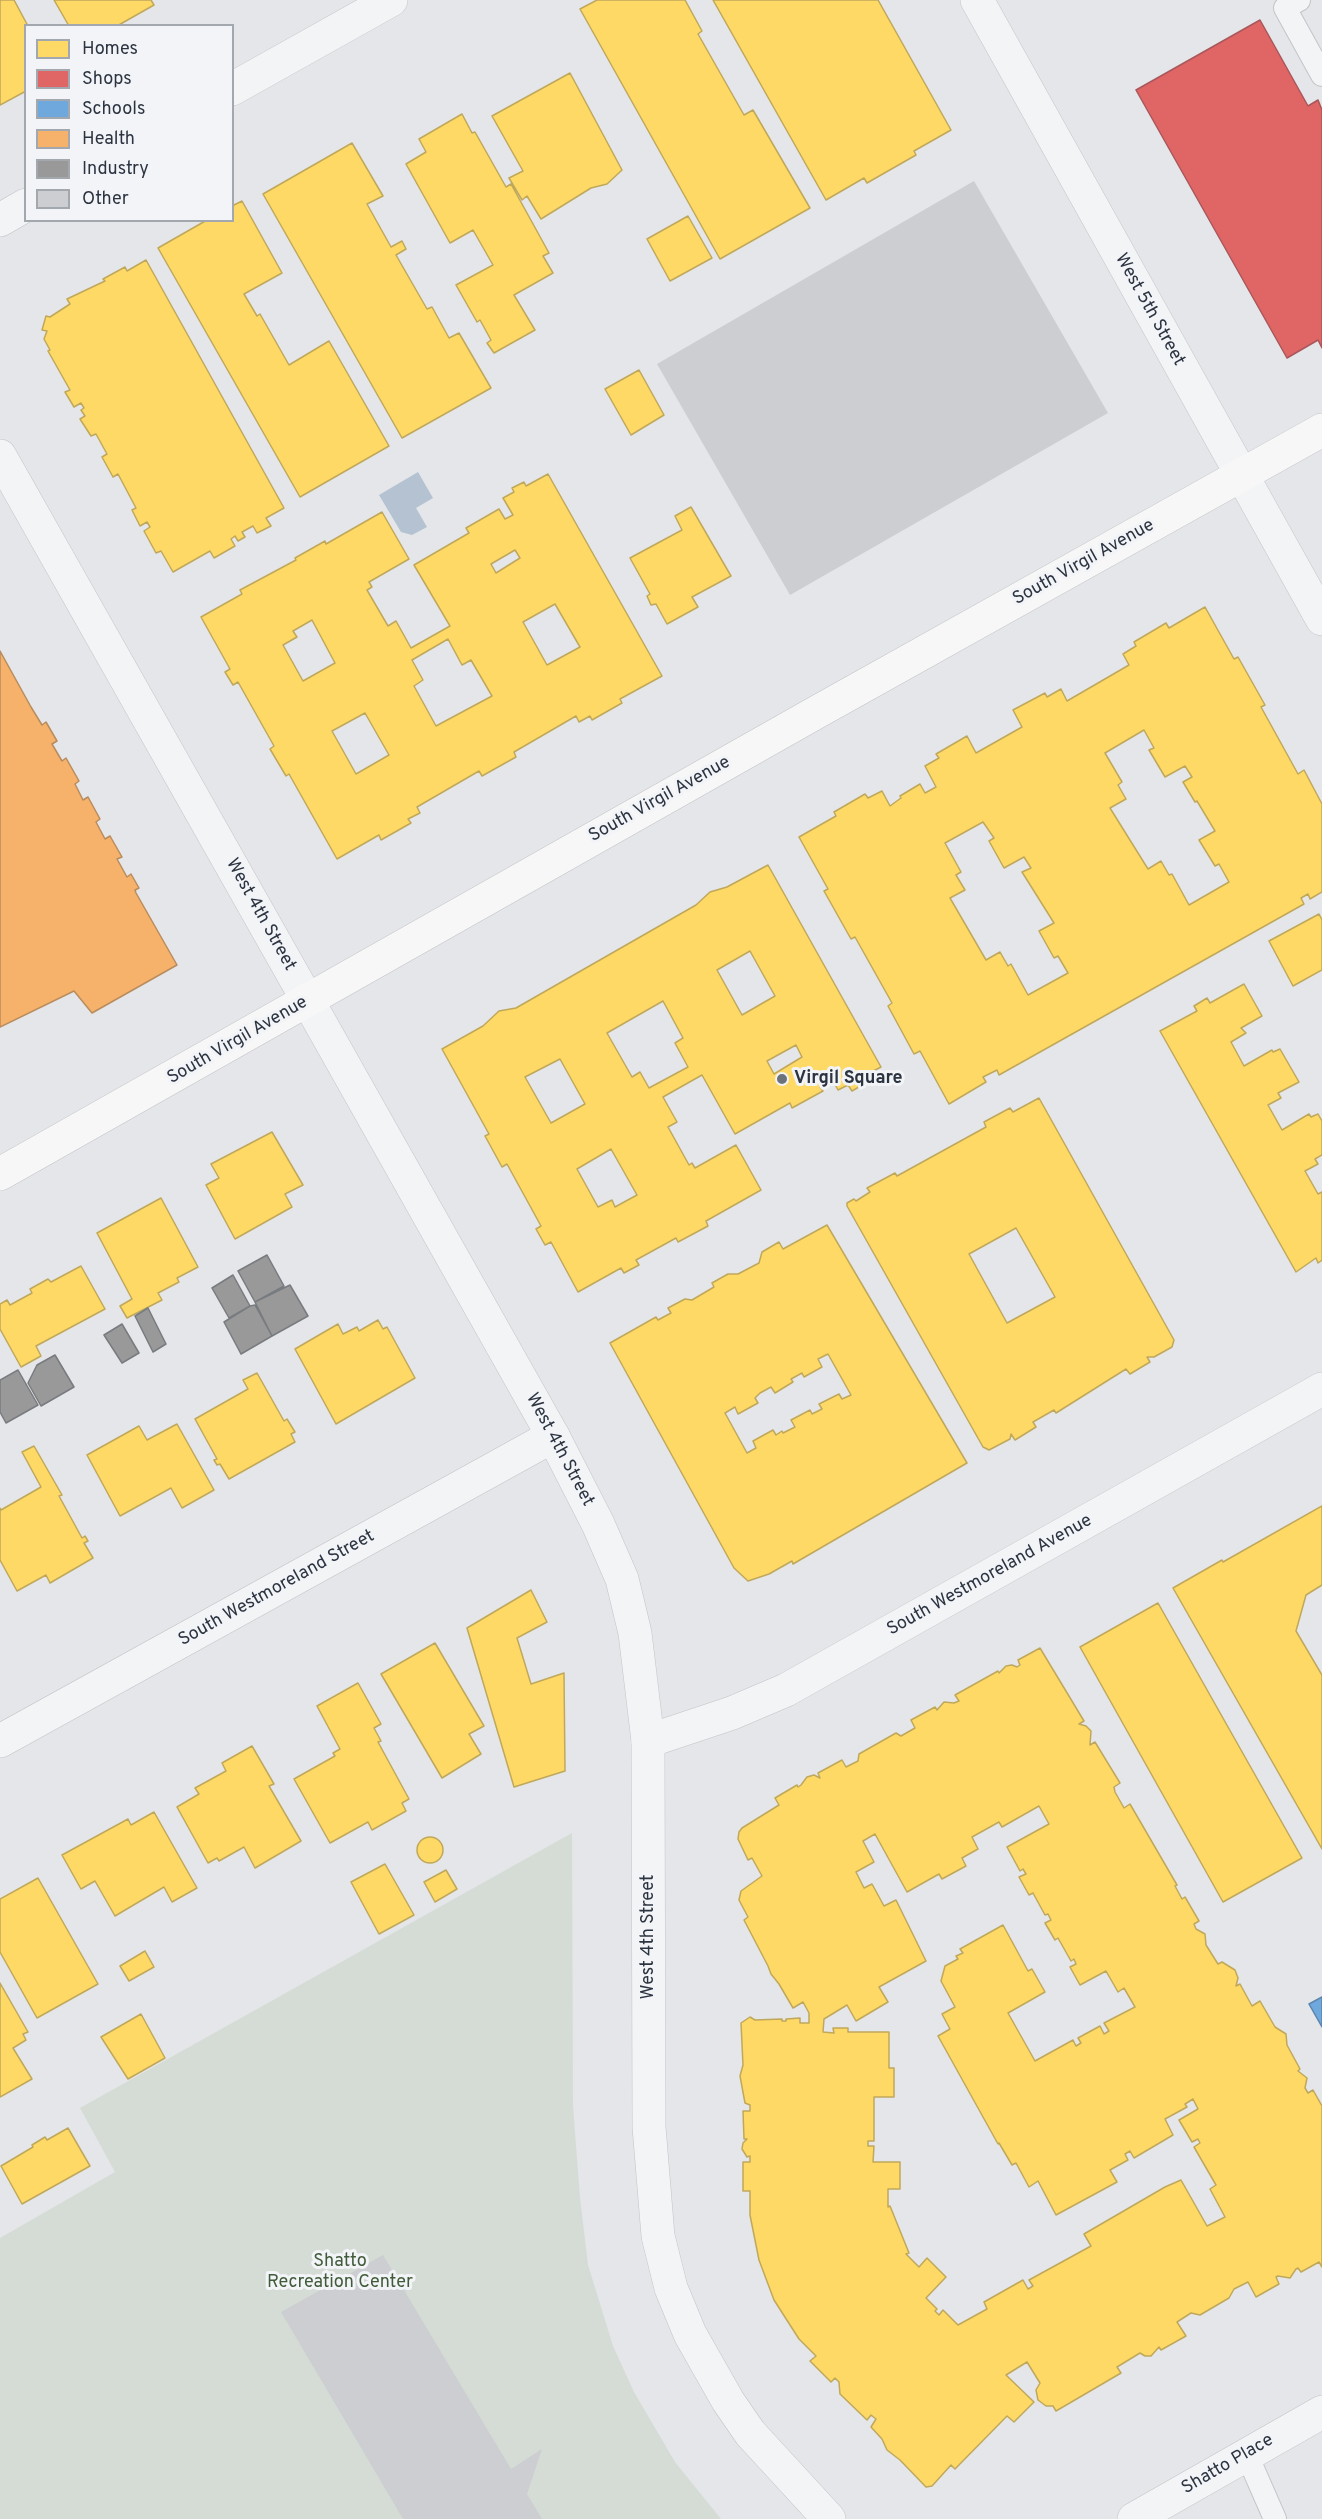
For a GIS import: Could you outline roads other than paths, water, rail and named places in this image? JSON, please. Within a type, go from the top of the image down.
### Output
[{"type":"main road","name":"South Virgil Avenue","points":[[0,1174],[787,729],[1322,430]]},
{"type":"street","points":[[234,88],[391,0]]},
{"type":"street","name":"West 5th Street","points":[[977,0],[1322,619]]},
{"type":"street","points":[[0,220],[24,207]]},
{"type":"street","name":"West 4th Street","points":[[0,456],[554,1436],[598,1524],[622,1579],[634,1633],[648,1741],[649,2127],[658,2236],[671,2288],[690,2334],[728,2401],[750,2433],[829,2519]]},
{"type":"street","name":"South Westmoreland Avenue","points":[[648,1741],[732,1713],[786,1690],[1322,1389]]},
{"type":"street","name":"South Westmoreland Street","points":[[0,1741],[554,1436]]},
{"type":"street","name":"Shatto Place","points":[[1134,2519],[1322,2412]]},
{"type":"lane","points":[[1299,0],[1285,8],[1322,75]]},
{"type":"lane","points":[[1247,2455],[1275,2519]]},
{"type":"water","points":[[418,472],[433,498],[416,508],[427,527],[412,535],[401,532],[379,495]]},
{"type":"place","name":"Virgil Square","points":[[782,1079]]},
{"type":"park label","name":"Shatto Recreation Center","points":[[340,2272]]}]
